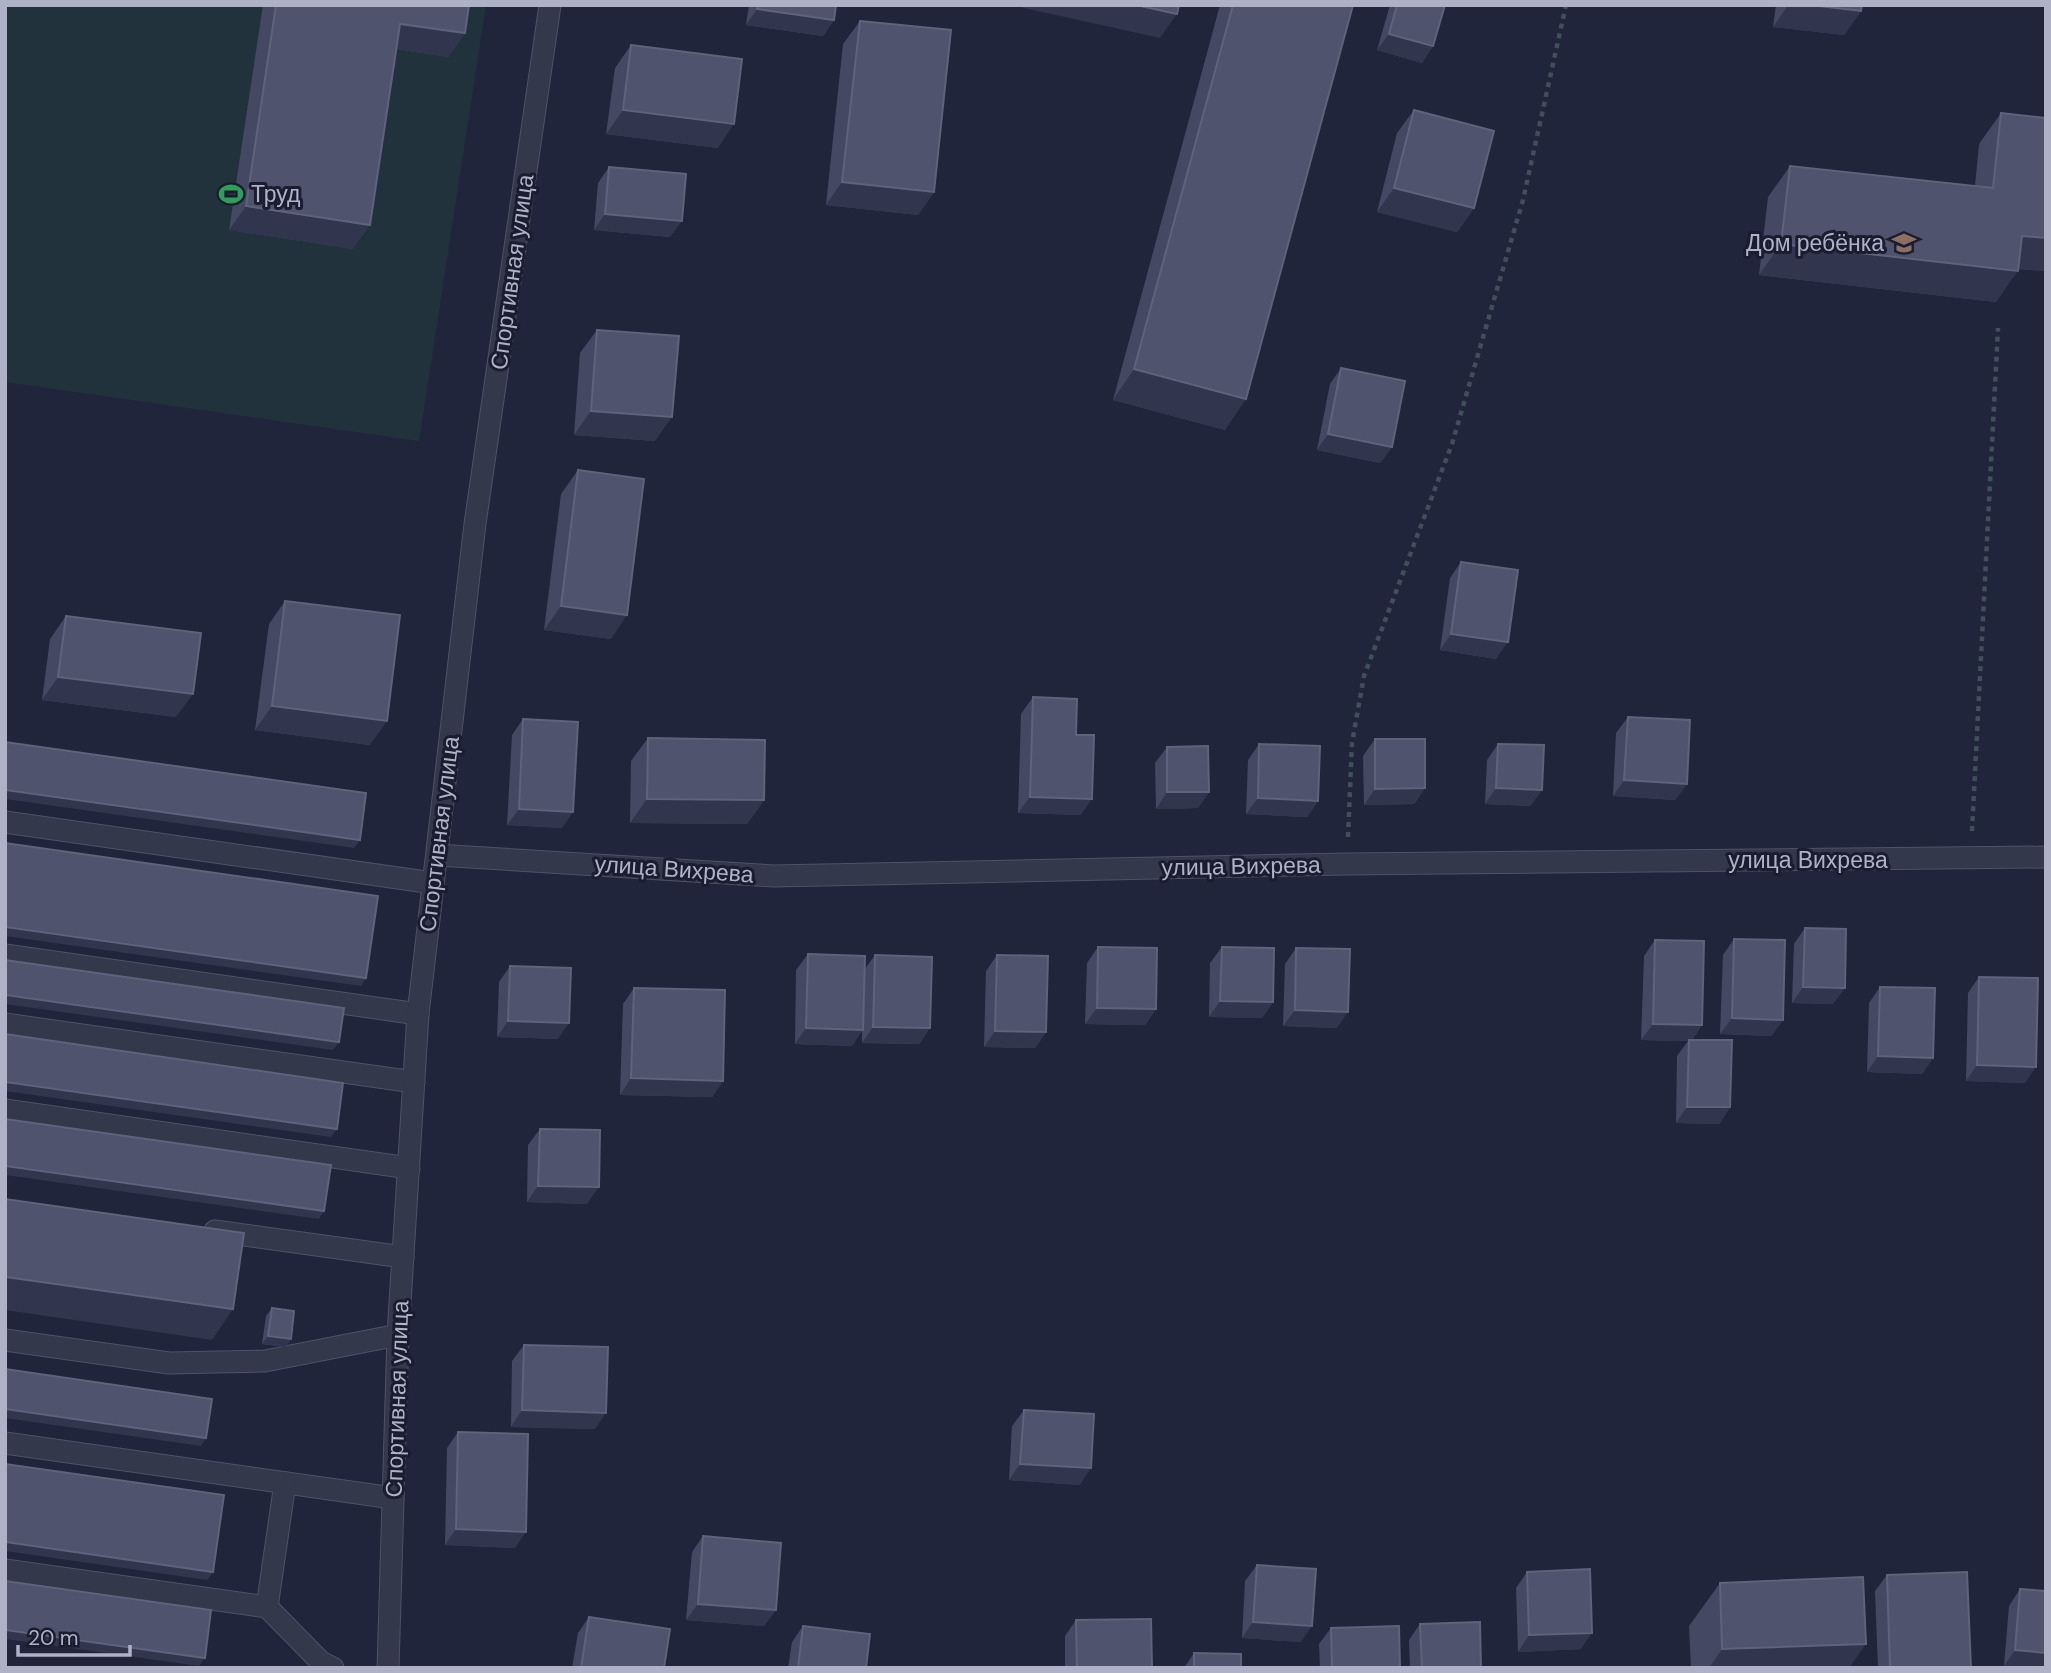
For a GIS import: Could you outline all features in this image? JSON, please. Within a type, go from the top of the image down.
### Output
[{"type":"street","name":"Спортивная улица","points":[[387,1668],[398,1335],[418,1014],[475,524],[550,5]]},
{"type":"street","points":[[5,822],[433,883]]},
{"type":"street","name":"улица Вихрева","points":[[437,855],[774,876],[1347,864],[2046,858]]},
{"type":"street","points":[[5,956],[418,1014]]},
{"type":"street","points":[[5,1024],[414,1082]]},
{"type":"street","points":[[5,1110],[409,1168]]},
{"type":"street","points":[[197,1228],[403,1257]]},
{"type":"street","points":[[5,1340],[169,1363],[265,1361],[398,1335]]},
{"type":"street","points":[[5,1443],[393,1498]]},
{"type":"street","points":[[267,1608],[285,1483]]},
{"type":"street","points":[[5,1570],[267,1608],[321,1662],[333,1668]]},
{"type":"path","points":[[1347,864],[1352,744],[1364,676],[1452,444],[1522,200],[1566,5]]},
{"type":"path","points":[[1971,859],[1998,328]]},
{"type":"shaded area","name":"Труд","points":[[5,5],[486,5],[419,441],[5,382]]},
{"type":"building","points":[[276,5],[469,5],[465,33],[400,24],[370,225],[246,206]]},
{"type":"building","points":[[758,5],[836,5],[834,20],[757,9]]},
{"type":"building","points":[[1136,5],[1179,5],[1177,14]]},
{"type":"building","points":[[1233,5],[1353,5],[1246,399],[1134,369]]},
{"type":"building","points":[[1397,5],[1445,5],[1433,46],[1389,34]]},
{"type":"building","points":[[1810,5],[1862,5],[1861,11]]},
{"type":"building","points":[[860,21],[951,30],[934,192],[842,182]]},
{"type":"building","points":[[631,45],[742,59],[734,124],[623,110]]},
{"type":"building","points":[[1414,110],[1494,131],[1474,208],[1394,188]]},
{"type":"building","name":"Дом ребёнка","points":[[2001,113],[2046,118],[2046,238],[2022,236],[2018,271],[1781,244],[1790,166],[1993,188]]},
{"type":"building","points":[[609,167],[686,174],[682,221],[605,214]]},
{"type":"building","points":[[597,330],[679,336],[672,417],[591,411]]},
{"type":"building","points":[[1341,368],[1405,381],[1392,447],[1328,434]]},
{"type":"building","points":[[578,470],[644,479],[627,615],[561,606]]},
{"type":"building","points":[[1461,562],[1518,570],[1508,642],[1451,634]]},
{"type":"building","points":[[285,601],[400,615],[387,721],[272,706]]},
{"type":"building","points":[[66,616],[201,633],[193,694],[58,677]]},
{"type":"building","points":[[1033,697],[1077,699],[1076,735],[1094,735],[1092,799],[1030,797]]},
{"type":"building","points":[[1628,717],[1690,720],[1687,784],[1624,780]]},
{"type":"building","points":[[523,719],[578,722],[573,812],[519,809]]},
{"type":"building","points":[[648,738],[765,740],[764,800],[647,799]]},
{"type":"building","points":[[1375,739],[1425,739],[1425,788],[1375,789]]},
{"type":"building","points":[[5,742],[366,793],[360,840],[5,790]]},
{"type":"building","points":[[1259,744],[1320,746],[1318,801],[1258,798]]},
{"type":"building","points":[[1498,744],[1544,745],[1542,790],[1496,788]]},
{"type":"building","points":[[1208,746],[1209,792],[1167,792],[1167,747]]},
{"type":"building","points":[[5,843],[378,896],[366,978],[5,927]]},
{"type":"building","points":[[1805,928],[1846,929],[1845,988],[1803,987]]},
{"type":"building","points":[[1734,939],[1785,940],[1783,1020],[1732,1018]]},
{"type":"building","points":[[1655,940],[1704,941],[1702,1025],[1653,1024]]},
{"type":"building","points":[[1098,947],[1157,948],[1156,1009],[1097,1008]]},
{"type":"building","points":[[1222,947],[1274,948],[1273,1002],[1220,1001]]},
{"type":"building","points":[[1296,948],[1350,949],[1348,1012],[1295,1010]]},
{"type":"building","points":[[808,954],[865,956],[863,1030],[806,1028]]},
{"type":"building","points":[[875,955],[932,957],[930,1028],[873,1027]]},
{"type":"building","points":[[997,955],[1048,956],[1046,1032],[995,1031]]},
{"type":"building","points":[[5,960],[344,1008],[339,1042],[5,995]]},
{"type":"building","points":[[510,966],[571,968],[569,1023],[508,1021]]},
{"type":"building","points":[[1979,977],[2038,978],[2036,1067],[1977,1065]]},
{"type":"building","points":[[1880,987],[1935,988],[1933,1058],[1878,1056]]},
{"type":"building","points":[[634,988],[725,990],[723,1081],[631,1078]]},
{"type":"building","points":[[5,1034],[343,1083],[337,1129],[5,1082]]},
{"type":"building","points":[[1689,1040],[1732,1040],[1730,1107],[1687,1107]]},
{"type":"building","points":[[5,1119],[331,1165],[324,1211],[5,1166]]},
{"type":"building","points":[[540,1129],[600,1130],[599,1187],[538,1186]]},
{"type":"building","points":[[5,1199],[244,1233],[233,1309],[5,1277]]},
{"type":"building","points":[[272,1308],[294,1311],[291,1339],[268,1336]]},
{"type":"building","points":[[524,1345],[608,1347],[606,1413],[522,1410]]},
{"type":"building","points":[[5,1369],[212,1399],[206,1438],[5,1409]]},
{"type":"building","points":[[1024,1410],[1094,1414],[1091,1468],[1020,1464]]},
{"type":"building","points":[[458,1432],[528,1434],[526,1532],[456,1529]]},
{"type":"building","points":[[5,1464],[224,1495],[213,1572],[5,1542]]},
{"type":"building","points":[[703,1536],[781,1543],[776,1610],[698,1604]]},
{"type":"building","points":[[1257,1565],[1316,1569],[1312,1626],[1253,1622]]},
{"type":"building","points":[[1590,1569],[1592,1633],[1529,1635],[1527,1572]]},
{"type":"building","points":[[1967,1572],[1971,1668],[1890,1668],[1887,1575]]},
{"type":"building","points":[[1863,1577],[1866,1644],[1722,1649],[1720,1583]]},
{"type":"building","points":[[5,1581],[211,1610],[205,1658],[5,1630]]},
{"type":"building","points":[[2020,1589],[2046,1591],[2046,1653],[2015,1650]]},
{"type":"building","points":[[589,1617],[670,1629],[664,1668],[581,1668]]},
{"type":"building","points":[[1151,1619],[1152,1668],[1077,1668],[1076,1620]]},
{"type":"building","points":[[1480,1622],[1481,1668],[1422,1668],[1420,1624]]},
{"type":"building","points":[[803,1626],[870,1634],[866,1668],[798,1668]]},
{"type":"building","points":[[1399,1626],[1400,1668],[1332,1668],[1331,1628]]},
{"type":"building","points":[[1194,1653],[1241,1654],[1241,1668],[1194,1668]]},
{"type":"place","name":"Труд","points":[[231,194]]},
{"type":"place","name":"Дом ребёнка","points":[[1904,243]]}]
